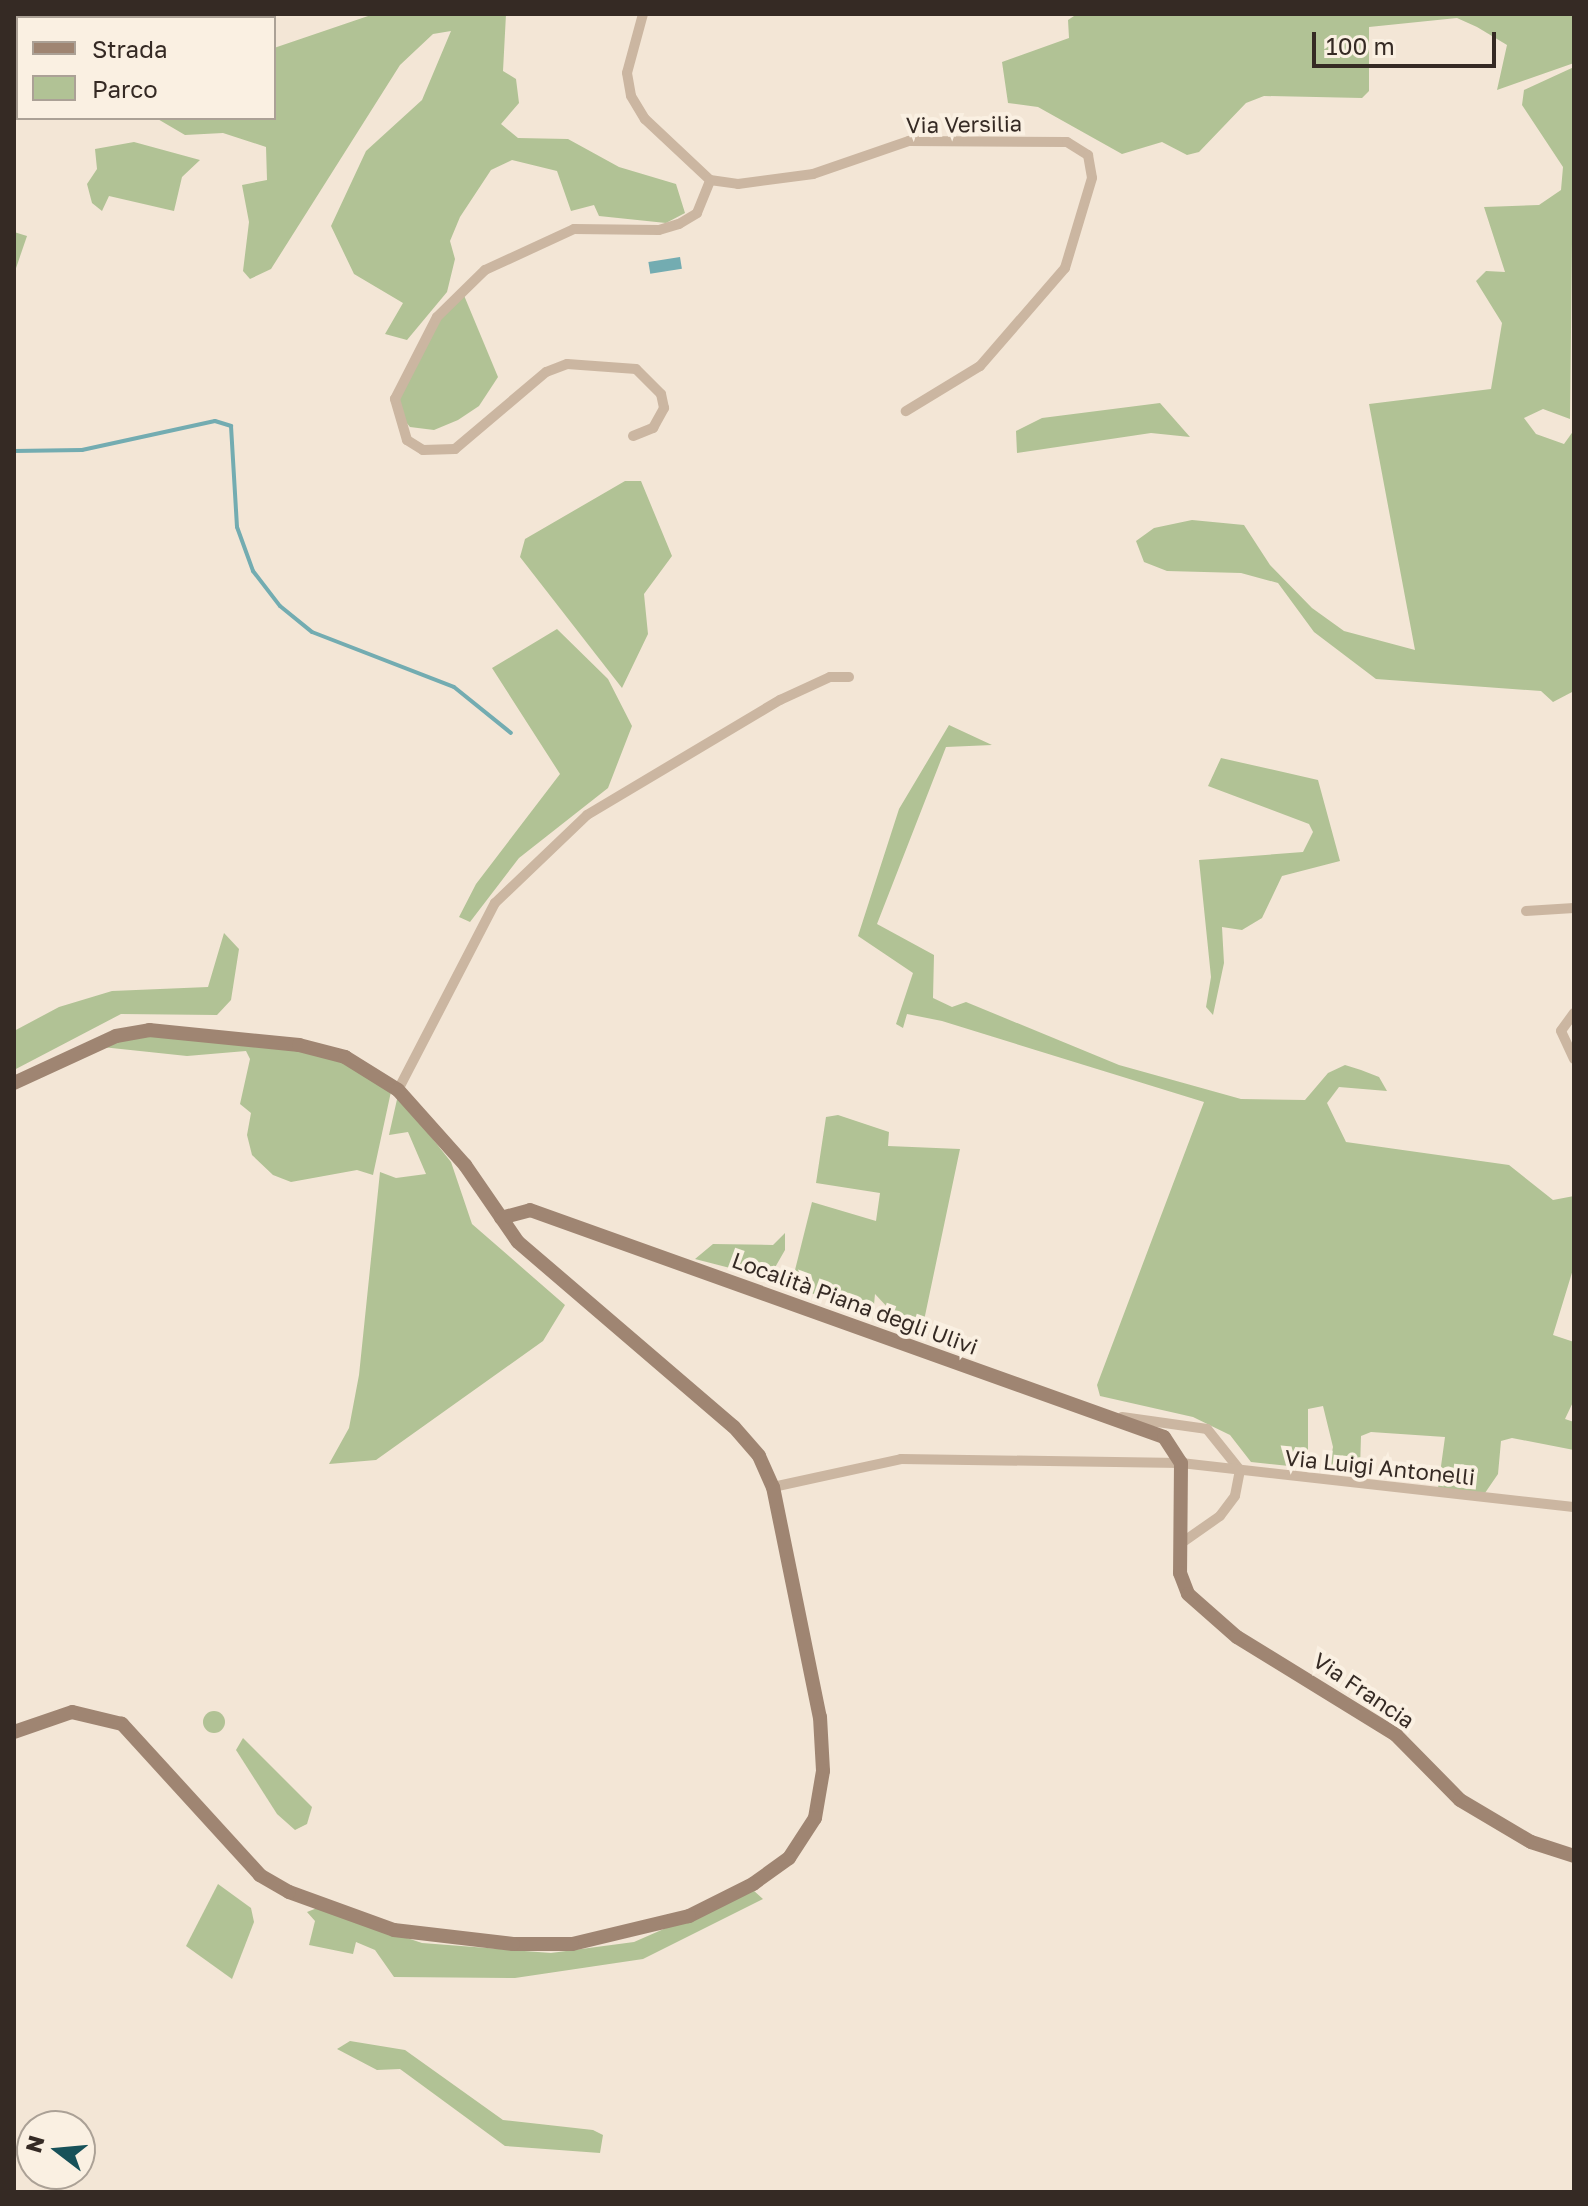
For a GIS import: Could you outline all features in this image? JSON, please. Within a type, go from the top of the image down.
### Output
[{"type":"main road","points":[[14,1083],[116,1036],[149,1030],[299,1045],[345,1057],[398,1090],[518,1242],[734,1427],[773,1487],[820,1717],[823,1771],[815,1818],[789,1858],[689,1916],[572,1944],[450,1940],[394,1930],[260,1875],[122,1724],[72,1712],[14,1732]]},
{"type":"main road","name":"Località Piana degli Ulivi","points":[[501,1218],[530,1210],[1122,1417],[1164,1437],[1181,1463]]},
{"type":"main road","points":[[1180,1544],[1181,1463]]},
{"type":"main road","name":"Via Francia","points":[[1180,1544],[1180,1573],[1188,1594],[1237,1637],[1396,1735],[1460,1800],[1531,1842],[1574,1856]]},
{"type":"street","points":[[633,436],[653,428],[664,408],[661,394],[636,369],[567,364],[546,372],[455,449],[423,450],[407,440],[395,399],[437,317],[485,270],[574,229],[679,224],[697,213],[710,180],[645,119],[631,96],[627,73],[643,14]]},
{"type":"street","name":"Via Versilia","points":[[710,180],[738,184],[813,174],[909,141],[1067,142],[1088,155],[1092,178],[1065,268],[980,366],[906,411]]},
{"type":"street","points":[[398,1090],[495,903],[576,825],[678,756],[780,700],[830,677],[849,677]]},
{"type":"street","points":[[1526,911],[1574,908]]},
{"type":"street","points":[[1574,1013],[1561,1031],[1574,1059]]},
{"type":"street","points":[[1122,1417],[1207,1429],[1240,1470],[1235,1496],[1220,1516],[1180,1544]]},
{"type":"street","points":[[773,1487],[901,1459],[1181,1463]]},
{"type":"street","name":"Via Luigi Antonelli","points":[[1181,1463],[1574,1507]]},
{"type":"green space","points":[[14,14],[26,16],[16,16],[14,77]]},
{"type":"green space","points":[[374,14],[506,14],[503,71],[516,79],[519,103],[501,124],[518,138],[568,139],[619,167],[676,184],[685,213],[666,223],[599,216],[594,205],[571,211],[557,171],[512,160],[491,170],[460,217],[450,241],[455,259],[447,292],[407,340],[385,334],[403,303],[354,274],[331,226],[366,151],[422,100],[451,31],[433,34],[400,65],[271,269],[250,279],[243,271],[249,222],[242,185],[267,180],[266,147],[223,133],[185,135],[159,120],[276,120],[276,47]]},
{"type":"green space","points":[[1077,14],[1574,14],[1574,63],[1497,90],[1507,45],[1477,27],[1457,18],[1369,27],[1369,91],[1362,98],[1264,96],[1246,103],[1199,152],[1187,155],[1162,142],[1122,154],[1038,107],[1008,103],[1002,62],[1069,38],[1068,20]]},
{"type":"green space","points":[[1574,67],[1570,419],[1543,409],[1524,418],[1536,434],[1564,444],[1574,430],[1574,691],[1553,702],[1541,691],[1376,679],[1314,632],[1278,583],[1241,573],[1167,571],[1144,562],[1136,541],[1154,528],[1192,520],[1244,525],[1270,565],[1312,608],[1344,631],[1415,650],[1369,404],[1491,389],[1502,323],[1476,281],[1486,271],[1505,272],[1484,207],[1539,205],[1561,190],[1563,167],[1522,105],[1524,90]]},
{"type":"green space","points":[[134,142],[200,160],[182,177],[174,211],[109,196],[102,211],[92,203],[87,184],[97,169],[95,149]]},
{"type":"green space","points":[[14,232],[27,236],[14,274]]},
{"type":"green space","points":[[463,293],[498,377],[479,406],[458,420],[434,430],[410,427],[399,414],[400,392],[436,323]]},
{"type":"green space","points":[[1160,403],[1190,437],[1151,433],[1017,453],[1016,431],[1042,418]]},
{"type":"green space","points":[[625,481],[641,481],[672,556],[644,594],[648,634],[622,688],[520,557],[525,539]]},
{"type":"green space","points":[[557,629],[608,679],[632,726],[608,788],[519,858],[470,922],[459,917],[476,884],[560,774],[492,668]]},
{"type":"green space","points":[[949,725],[992,745],[946,747],[877,924],[934,955],[933,998],[952,1007],[966,1002],[1119,1065],[1241,1099],[1305,1100],[1328,1073],[1345,1065],[1379,1077],[1387,1091],[1339,1087],[1327,1103],[1346,1142],[1509,1165],[1553,1200],[1574,1196],[1574,1266],[1553,1335],[1574,1342],[1574,1400],[1565,1419],[1574,1422],[1574,1450],[1512,1438],[1501,1441],[1498,1474],[1485,1493],[1438,1488],[1445,1437],[1371,1432],[1361,1436],[1360,1470],[1328,1472],[1333,1447],[1323,1406],[1308,1409],[1308,1468],[1251,1462],[1230,1435],[1193,1417],[1100,1396],[1097,1385],[1204,1102],[942,1021],[907,1014],[903,1028],[896,1024],[913,973],[858,936],[899,809]]},
{"type":"green space","points":[[1221,758],[1318,780],[1340,861],[1282,876],[1262,918],[1242,930],[1222,927],[1224,963],[1213,1015],[1206,1007],[1211,977],[1199,860],[1303,852],[1313,832],[1309,824],[1208,786]]},
{"type":"green space","points":[[224,933],[239,949],[231,1000],[217,1015],[121,1014],[14,1070],[14,1031],[59,1007],[112,991],[208,987]]},
{"type":"green space","points":[[150,1032],[298,1047],[342,1060],[392,1087],[373,1175],[357,1170],[291,1182],[273,1175],[252,1155],[247,1135],[251,1113],[240,1104],[250,1059],[246,1051],[187,1056],[102,1047]]},
{"type":"green space","points":[[398,1095],[451,1162],[472,1224],[565,1305],[543,1341],[376,1460],[329,1464],[349,1428],[359,1375],[380,1172],[396,1178],[426,1174],[408,1132],[389,1135]]},
{"type":"green space","points":[[838,1115],[889,1132],[888,1146],[960,1149],[922,1330],[905,1326],[875,1294],[873,1315],[791,1286],[812,1202],[876,1221],[880,1193],[816,1183],[826,1117]]},
{"type":"green space","points":[[785,1233],[785,1250],[769,1278],[695,1259],[713,1244],[773,1245]]},
{"type":"green space","points":[[214,1711],[222,1714],[225,1722],[222,1730],[214,1733],[206,1730],[203,1722],[206,1714]]},
{"type":"green space","points":[[243,1738],[312,1807],[307,1824],[295,1830],[277,1814],[236,1750]]},
{"type":"green space","points":[[218,1884],[251,1908],[254,1922],[232,1979],[186,1946]]},
{"type":"green space","points":[[753,1890],[763,1899],[643,1959],[515,1978],[394,1977],[375,1950],[356,1942],[353,1954],[309,1945],[315,1921],[307,1912],[317,1908],[422,1943],[551,1953],[634,1942]]},
{"type":"green space","points":[[350,2041],[405,2050],[503,2120],[593,2130],[603,2135],[600,2153],[505,2146],[400,2069],[377,2070],[337,2049]]},
{"type":"water","points":[[680,257],[682,269],[650,274],[648,262]]},
{"type":"waterway","points":[[14,451],[82,450],[215,421],[231,426],[237,527],[253,571],[280,606],[312,632],[454,687],[511,733]]}]
